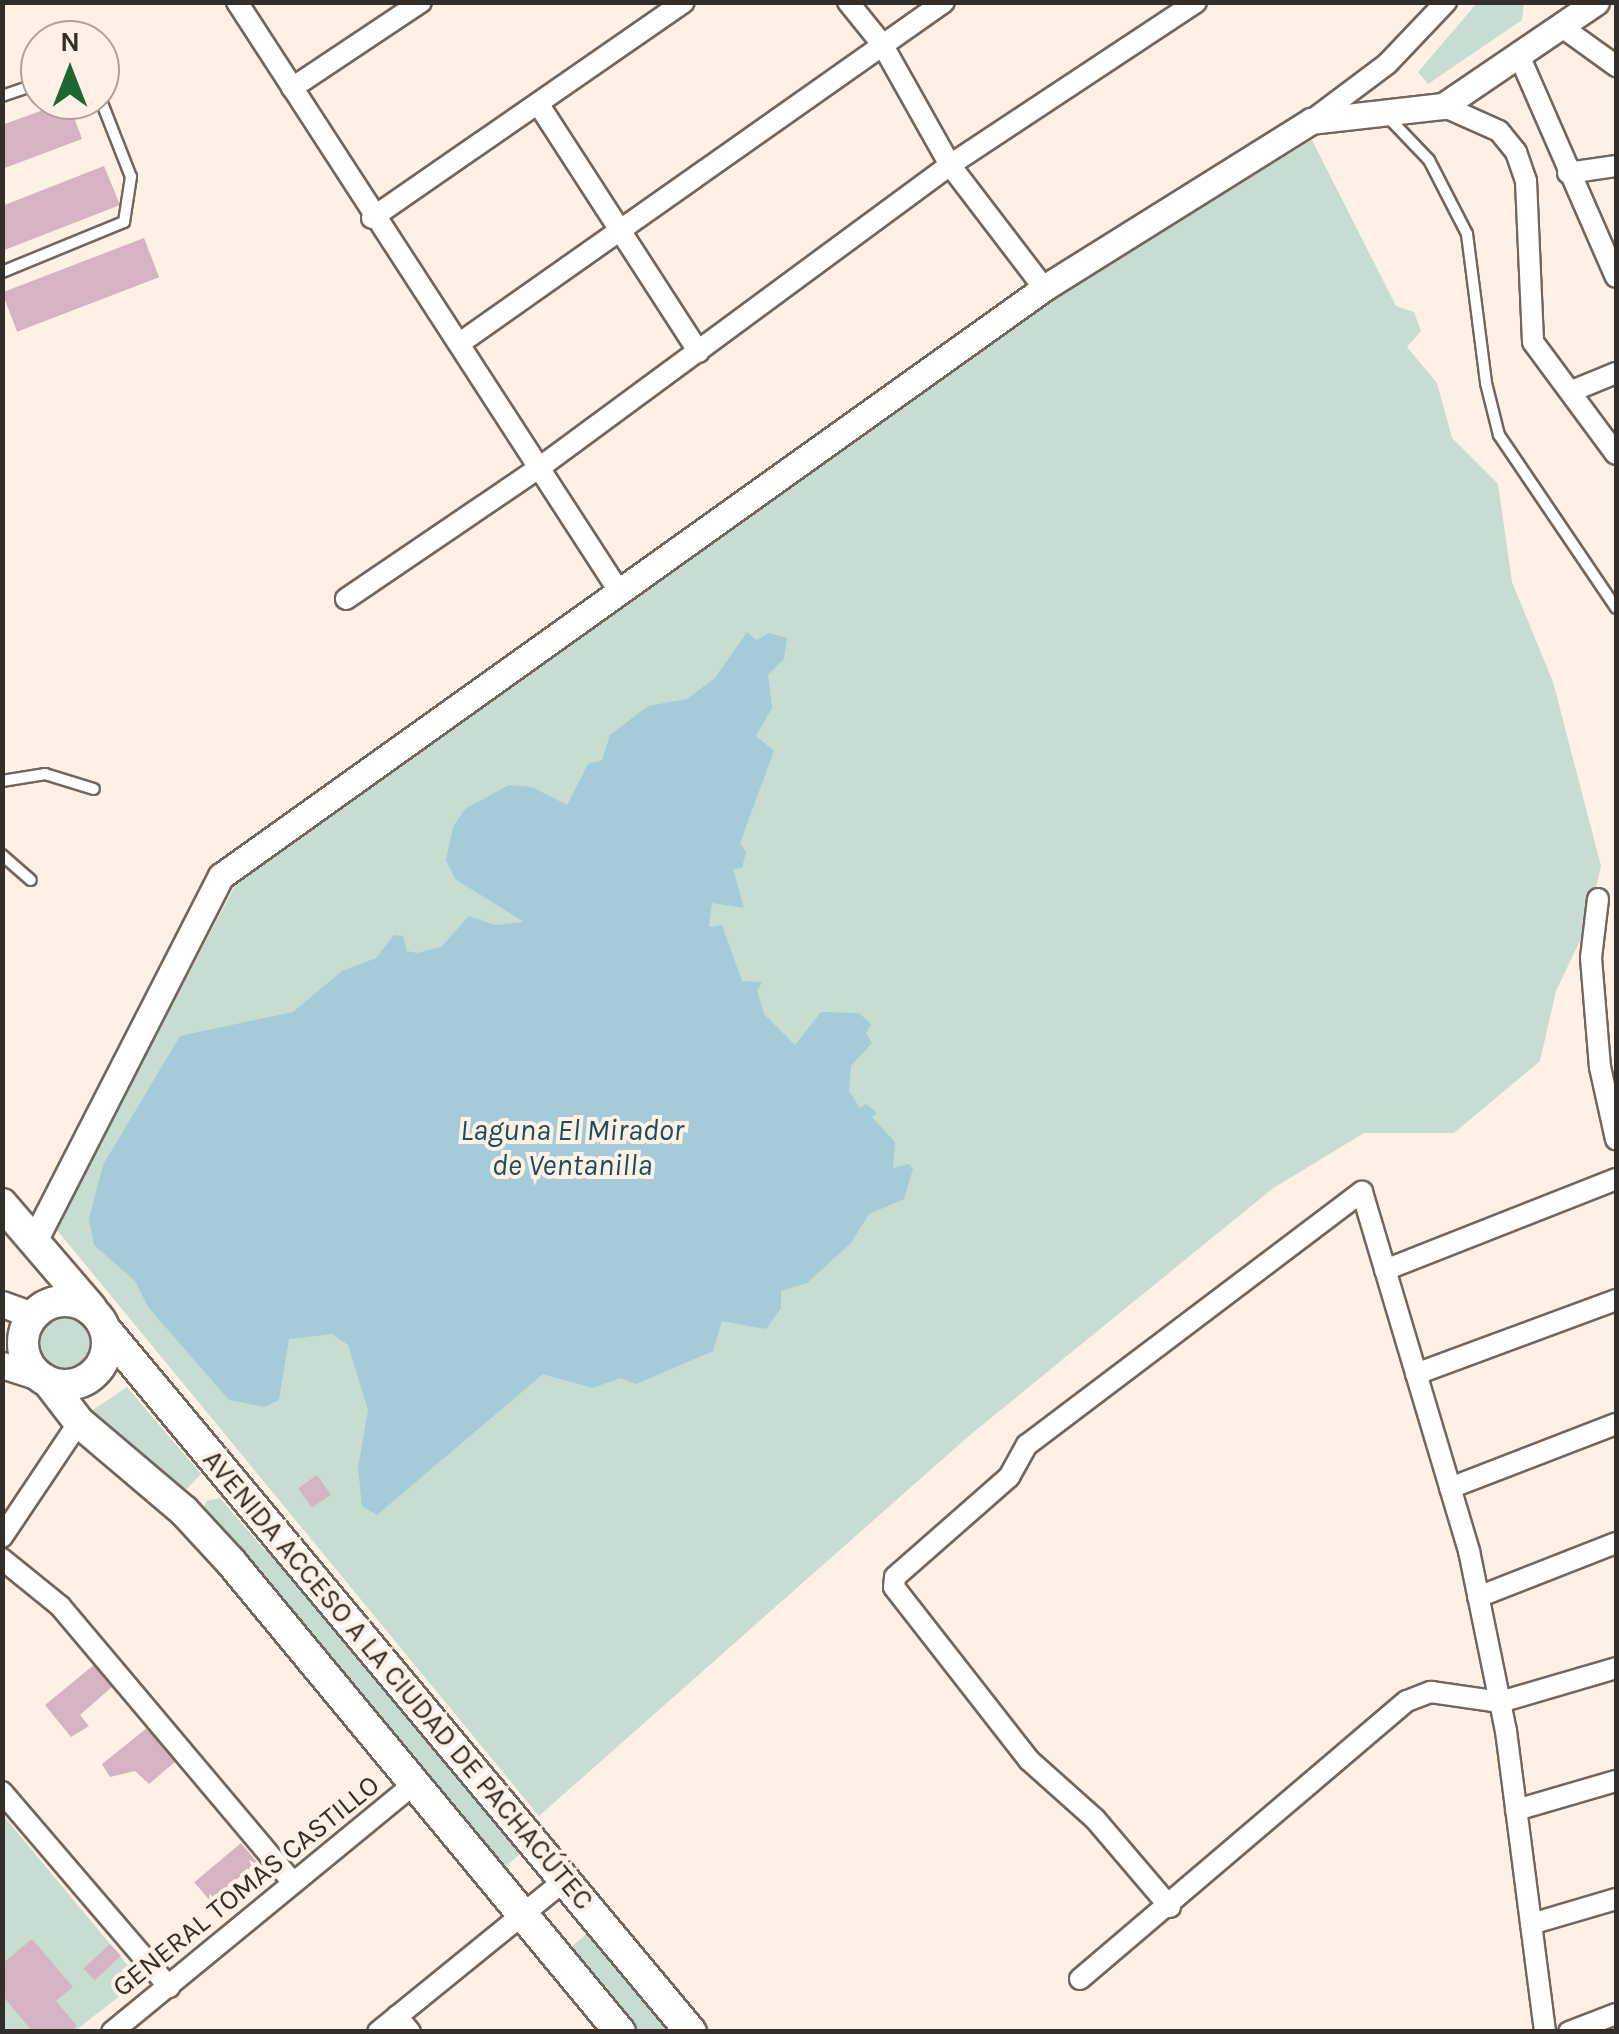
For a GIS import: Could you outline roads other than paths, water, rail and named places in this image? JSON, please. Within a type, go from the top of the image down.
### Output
[{"type":"main road","name":"AVENIDA ACCESO A LA CIUDAD DE PACHACÚTEC","points":[[2,1204],[692,2032]]},
{"type":"main road","points":[[34,1242],[37,1311],[22,1340],[44,1380],[89,1378],[105,1356],[101,1322],[64,1301],[37,1311]]},
{"type":"main road","name":"AVENIDA ACCESO A LA CIUDAD DE PACHACÚTEC","points":[[44,1380],[79,1422],[184,1510],[620,2032]]},
{"type":"main road","points":[[184,1510],[225,1475]]},
{"type":"street","points":[[237,2],[372,218],[460,343],[617,588]]},
{"type":"street","points":[[292,88],[421,2]]},
{"type":"street","points":[[372,218],[539,104],[656,10],[684,2]]},
{"type":"street","points":[[848,2],[882,44],[950,165],[1044,288]]},
{"type":"street","points":[[460,343],[625,231],[944,2]]},
{"type":"street","points":[[346,598],[539,468],[950,165],[1196,2]]},
{"type":"street","points":[[34,1242],[221,876],[617,588],[1044,288],[1312,121],[1387,64],[1446,2]]},
{"type":"street","points":[[1443,106],[1596,2]]},
{"type":"street","points":[[1562,27],[1616,66]]},
{"type":"street","points":[[1518,53],[1616,276]]},
{"type":"street","points":[[539,104],[625,231],[699,352]]},
{"type":"street","points":[[1312,121],[1380,110],[1443,106],[1500,131],[1516,152],[1526,181],[1528,324],[1533,342],[1616,454]]},
{"type":"street","points":[[1568,173],[1616,166]]},
{"type":"street","points":[[1572,391],[1616,372]]},
{"type":"street","points":[[1598,899],[1594,994],[1600,1067],[1616,1139]]},
{"type":"street","points":[[1385,1270],[1616,1178]]},
{"type":"street","points":[[1170,1907],[1095,1819],[1029,1760],[894,1587],[895,1577],[1009,1477],[1027,1446],[1362,1192],[1450,1488],[1478,1597],[1500,1702],[1545,2032]]},
{"type":"street","points":[[1416,1374],[1616,1300]]},
{"type":"street","points":[[2,1304],[37,1311]]},
{"type":"street","points":[[2,1365],[44,1380]]},
{"type":"street","points":[[2,1537],[79,1422]]},
{"type":"street","points":[[1450,1488],[1616,1424]]},
{"type":"street","points":[[1478,1597],[1616,1543]]},
{"type":"street","points":[[2,1559],[60,1606],[293,1882]]},
{"type":"street","points":[[1080,1979],[1170,1907],[1407,1702],[1431,1692],[1500,1702],[1616,1668]]},
{"type":"street","points":[[1516,1810],[1616,1780]]},
{"type":"street","name":"GENERAL TOMAS CASTILLO","points":[[112,2032],[415,1783]]},
{"type":"street","points":[[2,1792],[168,1987]]},
{"type":"street","points":[[378,2032],[404,2024],[522,1915],[566,1880]]},
{"type":"street","points":[[1532,1924],[1616,1898]]},
{"type":"street","points":[[1569,2032],[1616,2014]]},
{"type":"lane","points":[[1380,110],[1429,160],[1467,234],[1486,384],[1499,435],[1616,608]]},
{"type":"lane","points":[[2,272],[124,222],[131,177],[109,120]]},
{"type":"lane","points":[[2,781],[45,774],[94,788]]},
{"type":"lane","points":[[2,855],[31,880]]},
{"type":"water","name":"Laguna El Mirador de Ventanilla","points":[[747,632],[756,640],[769,633],[787,638],[784,659],[768,675],[772,708],[756,736],[774,751],[740,843],[746,852],[742,868],[733,869],[744,908],[712,903],[709,927],[722,925],[742,981],[762,982],[757,990],[764,1014],[795,1045],[821,1012],[859,1013],[871,1024],[866,1033],[872,1043],[851,1066],[849,1091],[860,1108],[866,1104],[877,1113],[872,1117],[895,1142],[893,1168],[909,1164],[913,1169],[904,1199],[869,1214],[851,1243],[807,1283],[781,1291],[781,1308],[766,1329],[722,1321],[713,1351],[636,1384],[621,1378],[592,1388],[543,1374],[377,1515],[362,1506],[358,1468],[368,1410],[348,1345],[332,1334],[289,1339],[279,1400],[265,1407],[229,1400],[148,1307],[135,1281],[94,1245],[89,1219],[103,1165],[180,1036],[293,1012],[342,971],[376,958],[394,935],[403,936],[407,951],[417,953],[441,947],[469,916],[495,925],[524,922],[455,879],[446,860],[453,827],[465,809],[509,785],[532,787],[567,805],[588,764],[602,760],[610,735],[648,706],[687,699],[715,678]]}]
